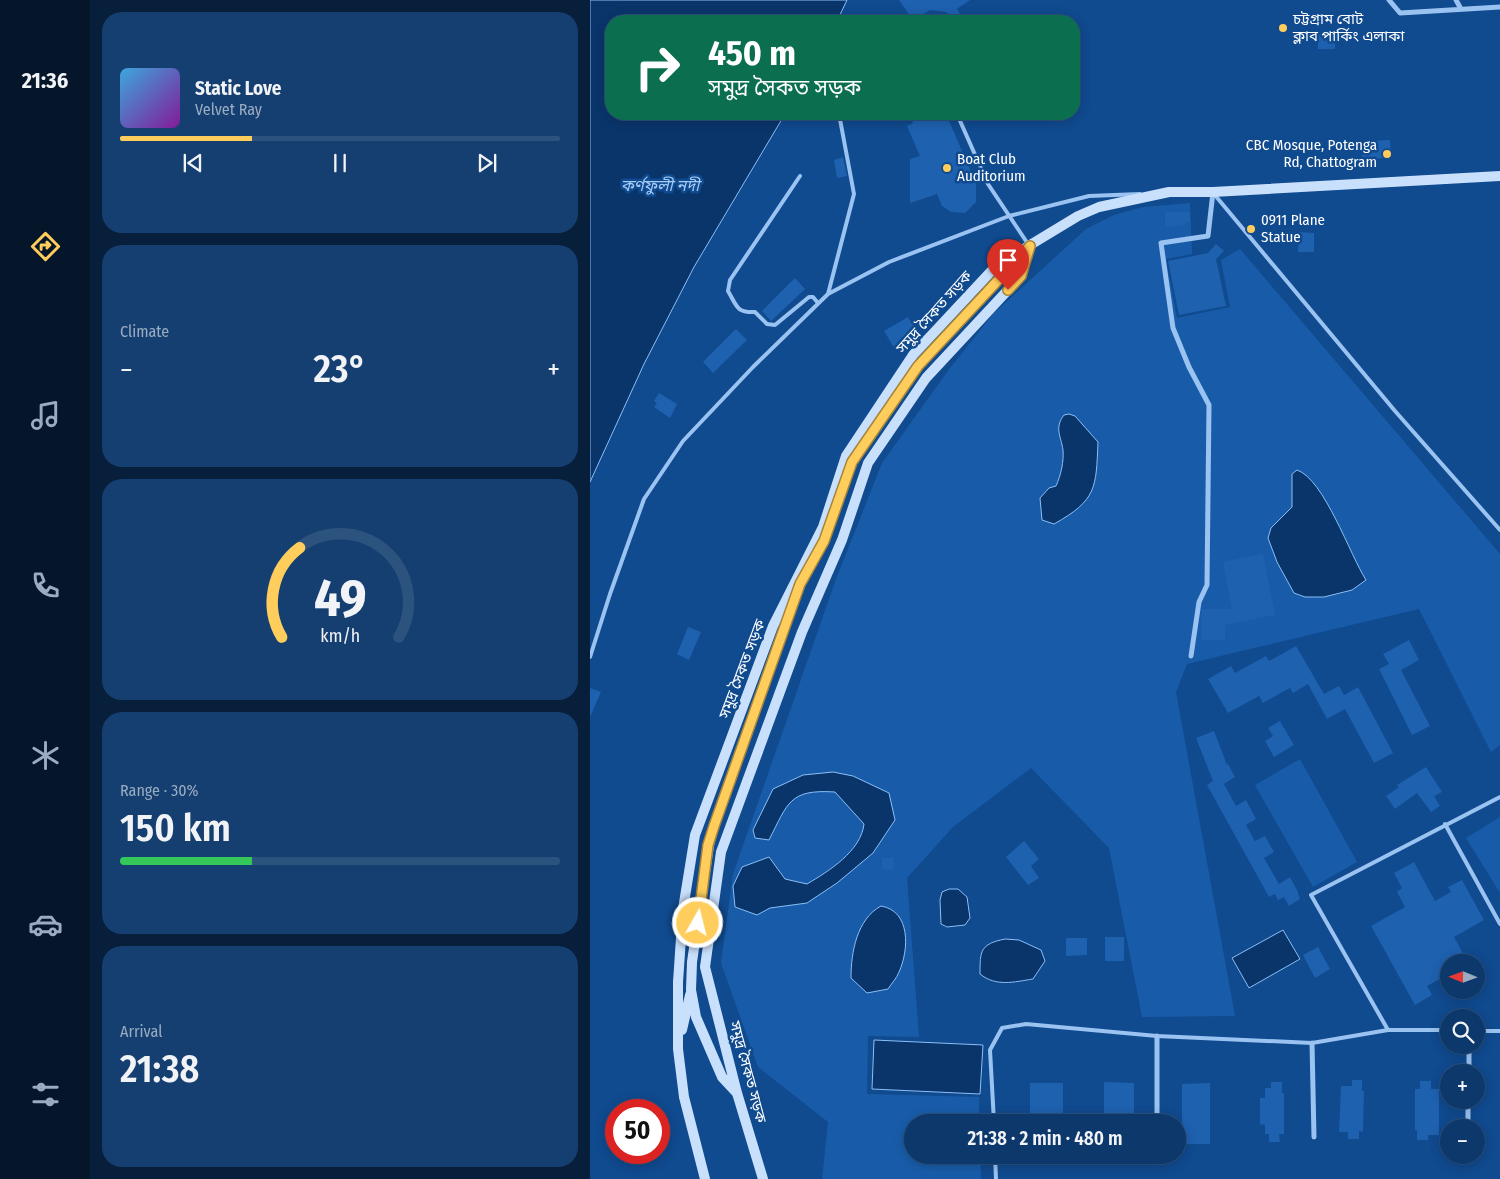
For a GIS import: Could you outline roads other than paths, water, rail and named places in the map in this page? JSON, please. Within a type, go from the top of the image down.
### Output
[{"type":"main road","name":"সমুদ্র সৈকত সড়ক","points":[[705,1179],[684,1097],[678,1049],[678,982],[683,909],[696,835],[774,626],[823,527],[846,456],[913,355],[997,265],[1078,216],[1099,207],[1169,192],[1212,192],[1500,176]]},
{"type":"main road","name":"সমুদ্র সৈকত সড়ক","points":[[1464,178],[1500,181]]},
{"type":"main road","name":"সমুদ্র সৈকত সড়ক","points":[[763,1179],[737,1093],[706,967],[721,852],[802,632],[842,540],[868,463],[926,378],[1021,276],[1030,246]]},
{"type":"main road","points":[[737,1093],[722,1077],[718,1069],[696,1017],[692,990],[692,962],[708,845],[714,826],[800,584],[824,541],[852,462],[918,366],[1030,246]]},
{"type":"main road","points":[[678,1049],[692,990]]},
{"type":"street","points":[[1389,0],[1400,13],[1500,7]]},
{"type":"street","points":[[1456,0],[1461,9]]},
{"type":"street","points":[[1191,656],[1199,602],[1207,585],[1209,405],[1189,367],[1174,328],[1161,243],[1208,236],[1212,192]]},
{"type":"street","points":[[1157,1036],[1157,1114]]},
{"type":"street","points":[[1312,1043],[1314,1137]]},
{"type":"lane","points":[[828,294],[854,194],[840,120]]},
{"type":"lane","points":[[960,120],[988,184],[1030,246]]},
{"type":"lane","points":[[800,176],[730,280],[728,291],[740,312],[745,314],[755,312],[767,324],[775,325],[809,298],[813,297],[818,304]]},
{"type":"lane","points":[[590,657],[644,499],[684,441],[753,367],[828,294],[889,262],[1009,216],[1089,196],[1169,192]]},
{"type":"lane","points":[[1212,192],[1395,411],[1500,530]]},
{"type":"lane","points":[[1388,1030],[1311,895],[1500,797]]},
{"type":"lane","points":[[1445,824],[1500,924]]},
{"type":"lane","points":[[994,1114],[990,1050],[1002,1028],[1026,1024],[1157,1036],[1312,1043],[1388,1030],[1440,1030]]},
{"type":"lane","points":[[1485,1031],[1500,1031]]},
{"type":"lane","points":[[995,1164],[996,1179]]},
{"type":"water","name":"কর্ণফুলী নদী","points":[[590,0],[847,0],[840,15],[605,15],[605,120],[781,120],[694,267],[644,364],[590,482]]},
{"type":"water","points":[[1064,415],[1075,416],[1098,442],[1095,482],[1086,500],[1079,508],[1054,524],[1042,520],[1040,498],[1049,488],[1056,486],[1063,463],[1059,424]]},
{"type":"water","points":[[1297,470],[1307,476],[1317,487],[1336,519],[1366,580],[1352,590],[1324,597],[1305,597],[1294,593],[1277,562],[1268,538],[1271,528],[1292,507],[1292,474]]},
{"type":"water","points":[[833,772],[853,776],[889,793],[895,820],[873,853],[837,883],[807,903],[770,908],[757,915],[735,907],[733,886],[742,867],[769,857],[785,879],[807,884],[843,859],[857,843],[862,834],[864,824],[835,792],[808,793],[799,796],[786,808],[769,840],[755,838],[753,830],[773,789],[803,775]]},
{"type":"water","points":[[949,889],[958,889],[967,897],[970,918],[965,925],[947,927],[941,924],[940,900],[942,892]]},
{"type":"water","points":[[881,906],[891,909],[903,923],[906,943],[905,953],[898,974],[888,989],[867,993],[851,978],[852,958],[857,937],[866,919]]},
{"type":"water","points":[[1283,930],[1300,959],[1249,988],[1232,958]]},
{"type":"water","points":[[1005,939],[1019,940],[1041,950],[1045,961],[1033,979],[999,982],[992,981],[980,974],[980,960],[983,950],[991,943]]},
{"type":"water","points":[[874,1040],[983,1045],[980,1094],[872,1089]]},
{"type":"place","name":"চট্টগ্রাম বোট ক্লাব পার্কিং এলাকা","points":[[1283,28]]},
{"type":"place","name":"CBC Mosque, Potenga Rd, Chattogram","points":[[1387,154]]},
{"type":"place","name":"Boat Club Auditorium","points":[[947,168]]},
{"type":"place","name":"0911 Plane Statue","points":[[1251,229]]}]
